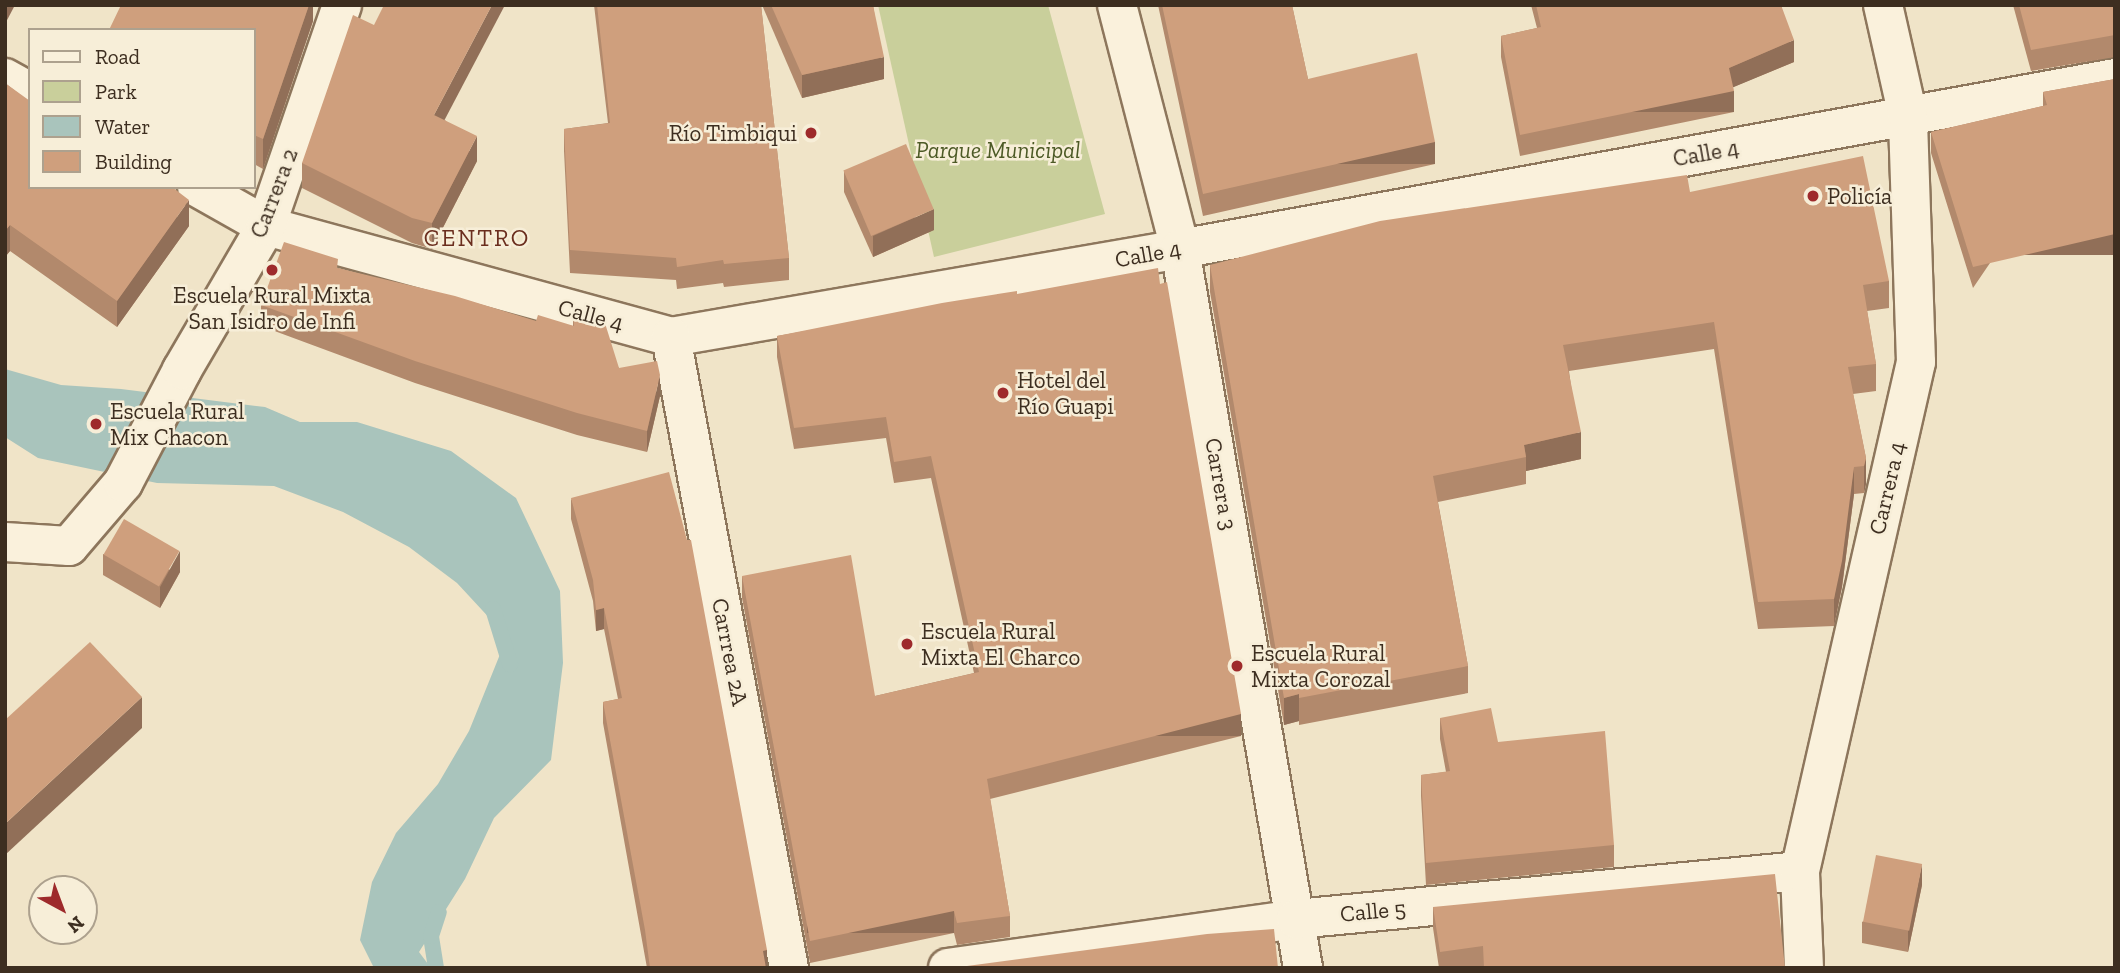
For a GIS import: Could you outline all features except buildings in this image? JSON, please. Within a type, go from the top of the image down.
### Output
[{"type":"street","name":"Carrera 2","points":[[5,542],[69,546],[123,483],[182,370],[265,226],[342,5]]},
{"type":"street","name":"Carrera 3","points":[[1116,5],[1180,249],[1303,968]]},
{"type":"street","name":"Carrera 4","points":[[1804,968],[1800,871],[1916,362],[1908,116],[1883,5]]},
{"type":"street","points":[[5,78],[28,91]]},
{"type":"street","name":"Calle 4","points":[[200,189],[265,226],[671,337],[1180,249],[2115,78]]},
{"type":"street","name":"Carrrea 2A","points":[[671,337],[789,968]]},
{"type":"street","name":"Calle 5","points":[[948,968],[1296,919],[1800,871]]},
{"type":"green space","name":"Parque Municipal","points":[[878,5],[1048,5],[1105,214],[934,257]]},
{"type":"water","points":[[5,369],[61,385],[121,389],[265,407],[300,422],[357,422],[451,451],[516,498],[560,591],[563,663],[551,760],[494,818],[465,879],[419,952],[431,968],[374,968],[360,940],[372,882],[396,833],[438,784],[469,731],[507,637],[457,583],[409,547],[343,512],[274,486],[157,483],[38,458],[5,437]]},
{"type":"waterway","points":[[493,609],[510,664]]},
{"type":"waterway","points":[[436,968],[431,936],[439,912]]},
{"type":"place","name":"Río Timbiqui","points":[[811,133]]},
{"type":"place","name":"Policía","points":[[1813,196]]},
{"type":"place","name":"Escuela Rural Mixta San Isidro de Infi","points":[[272,270]]},
{"type":"place","name":"Hotel del Río Guapi","points":[[1003,393]]},
{"type":"place","name":"Escuela Rural Mix Chacon","points":[[96,424]]},
{"type":"place","name":"Escuela Rural Mixta El Charco","points":[[907,644]]},
{"type":"place","name":"Escuela Rural Mixta Corozal","points":[[1237,666]]},
{"type":"district","name":"CENTRO","points":[[477,238]]}]
